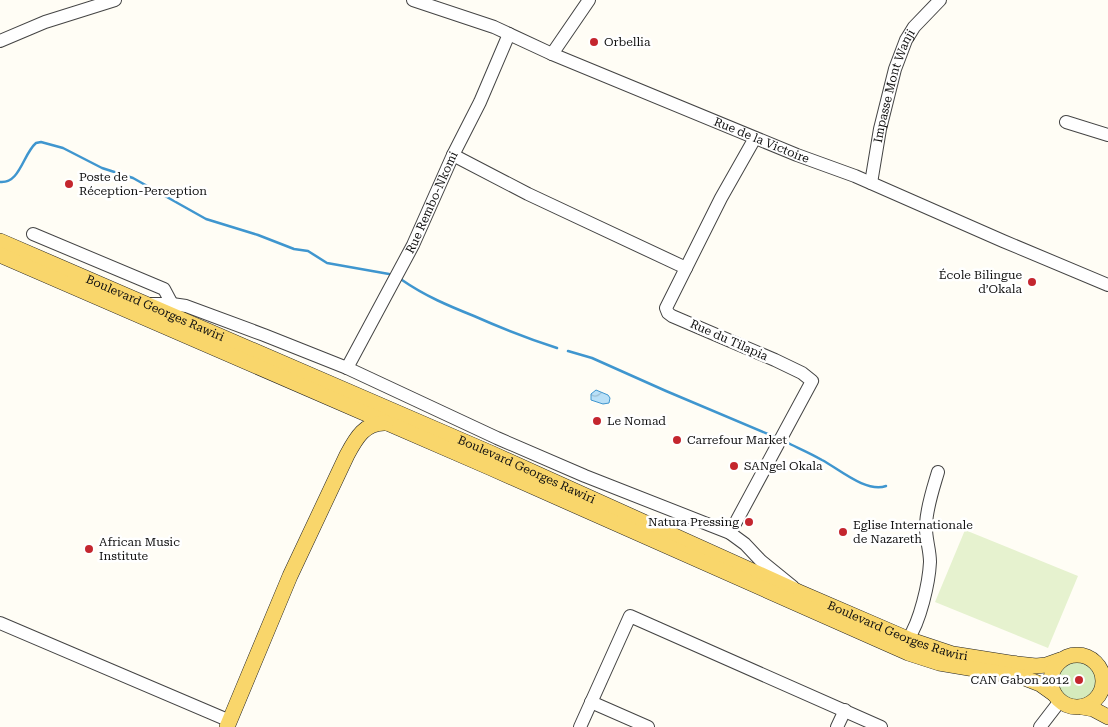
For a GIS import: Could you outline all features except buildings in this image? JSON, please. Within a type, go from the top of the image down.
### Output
[{"type":"main road","name":"Boulevard Georges Rawiri","points":[[0,241],[493,454],[798,592],[908,639],[946,652],[1010,663],[1046,666],[1060,660]]},
{"type":"main road","name":"Boulevard Georges Rawiri","points":[[0,255],[386,422],[908,652],[939,663],[1022,677],[1040,684],[1057,697]]},
{"type":"main road","points":[[228,724],[290,576],[322,505],[355,439],[357,430],[356,420],[346,405]]},
{"type":"main road","points":[[355,439],[370,425],[386,422]]},
{"type":"main road","points":[[1108,657],[1088,657],[1074,654],[1060,660],[1054,667],[1051,676],[1051,685],[1057,697],[1066,705],[1093,709],[1108,717]]},
{"type":"main road","points":[[1082,707],[1095,700],[1106,685],[1099,666],[1088,657]]},
{"type":"street","points":[[0,41],[45,22],[115,0]]},
{"type":"street","name":"Rue de la Victoire","points":[[413,0],[441,4],[552,54],[754,138],[871,183],[1108,285]]},
{"type":"street","points":[[552,54],[589,0]]},
{"type":"street","name":"Impasse Mont Wanji","points":[[871,183],[880,129],[895,69],[906,40],[914,27],[940,0]]},
{"type":"street","name":"Rue Rembo-Nkomi","points":[[347,368],[413,245],[453,155],[480,102],[509,34]]},
{"type":"street","points":[[1066,122],[1108,135]]},
{"type":"street","name":"Rue du Tilapia","points":[[730,532],[812,381],[802,373],[775,360],[668,313],[666,308],[754,138]]},
{"type":"street","points":[[453,155],[528,194],[686,268]]},
{"type":"street","points":[[34,234],[164,289],[172,304]]},
{"type":"street","points":[[147,304],[186,306],[227,321],[347,368],[488,434],[585,476],[730,532],[798,592]]},
{"type":"street","points":[[908,639],[916,628],[924,599],[930,563],[926,527],[927,510],[938,472]]},
{"type":"street","points":[[580,727],[630,616],[881,727]]},
{"type":"street","points":[[0,623],[228,724]]},
{"type":"street","points":[[1040,727],[1057,697]]},
{"type":"street","points":[[591,702],[648,727]]},
{"type":"street","points":[[837,727],[845,710]]},
{"type":"green space","points":[[965,530],[1078,576],[1048,648],[935,602]]},
{"type":"green space","points":[[1081,660],[1089,663],[1095,669],[1098,681],[1095,693],[1089,699],[1073,702],[1065,699],[1059,693],[1056,677],[1059,669],[1065,663]]},
{"type":"water","points":[[596,390],[608,395],[610,398],[609,403],[603,404],[591,400],[591,394]]},
{"type":"waterway","points":[[0,182],[12,178],[36,143],[41,142],[63,148],[102,168],[133,178],[206,219],[258,235],[294,249],[308,251],[327,263],[389,274]]},
{"type":"waterway","points":[[402,280],[419,291],[446,304],[515,333],[557,348]]},
{"type":"waterway","points":[[568,351],[592,358],[775,437]]},
{"type":"waterway","points":[[786,442],[818,457],[861,483],[878,487],[886,486]]},
{"type":"place","name":"Orbellia","points":[[594,42]]},
{"type":"place","name":"Poste de Réception-Perception","points":[[69,184]]},
{"type":"place","name":"École Bilingue d’Okala","points":[[1032,282]]},
{"type":"place","name":"Le Nomad","points":[[597,421]]},
{"type":"place","name":"Carrefour Market","points":[[677,440]]},
{"type":"place","name":"SANgel Okala","points":[[734,466]]},
{"type":"place","name":"Natura Pressing","points":[[749,522]]},
{"type":"place","name":"Eglise Internationale de Nazareth","points":[[843,532]]},
{"type":"place","name":"African Music Institute","points":[[89,549]]},
{"type":"place","name":"CAN Gabon 2012","points":[[1079,680]]}]
